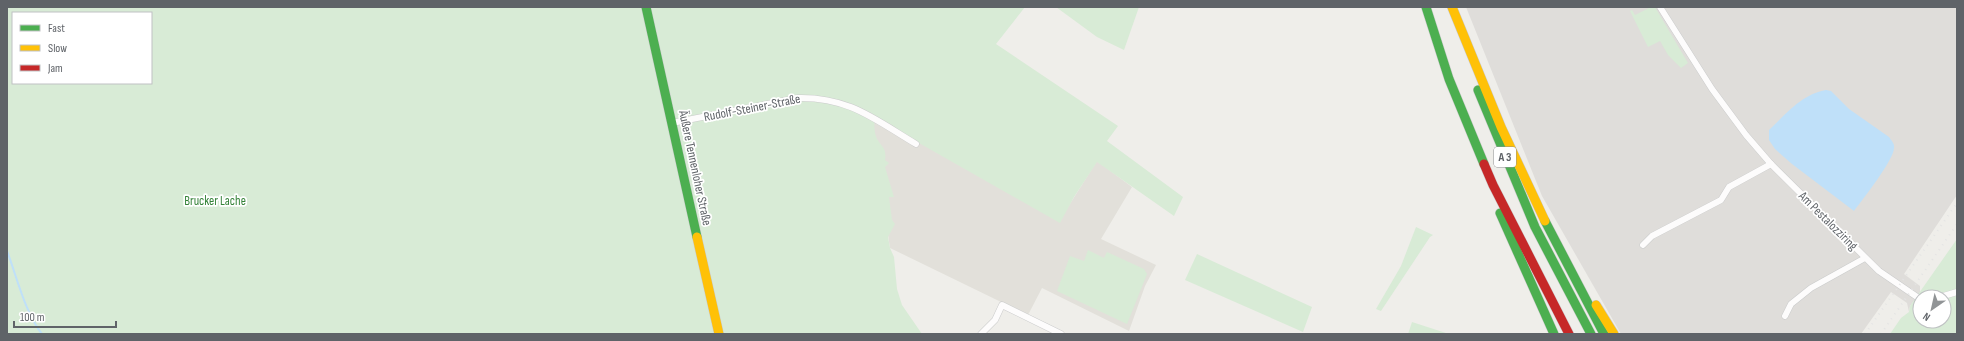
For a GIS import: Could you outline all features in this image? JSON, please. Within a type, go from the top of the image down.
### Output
[{"type":"main road","name":"Äußere Tennenloher Straße","points":[[646,7],[719,334]]},
{"type":"main road","name":"A 3","points":[[1426,7],[1449,79],[1494,185],[1569,334]]},
{"type":"main road","name":"A 3","points":[[1448,7],[1484,107],[1535,227],[1592,334]]},
{"type":"main road","points":[[1452,7],[1464,33],[1488,97],[1577,286],[1604,334]]},
{"type":"main road","points":[[1494,185],[1500,213],[1554,334]]},
{"type":"main road","points":[[1555,240],[1614,334]]},
{"type":"street","name":"Am Pestalozziring","points":[[1660,7],[1712,89],[1746,135],[1771,164],[1866,258],[1811,288],[1791,304],[1785,316]]},
{"type":"street","name":"Rudolf-Steiner-Straße","points":[[672,123],[798,98],[812,97],[836,101],[853,106],[916,144]]},
{"type":"street","points":[[1644,245],[1652,236],[1721,200],[1729,187],[1771,164]]},
{"type":"street","points":[[1866,258],[1887,277],[1912,294]]},
{"type":"street","points":[[980,334],[995,320],[1002,304],[1062,334]]},
{"type":"shaded area","points":[[1466,7],[1957,7],[1957,195],[1904,274],[1920,286],[1920,289],[1912,289],[1912,303],[1909,312],[1907,303],[1891,292],[1861,334],[1621,334],[1542,196]]},
{"type":"shaded area","points":[[871,120],[1068,207],[1097,161],[1132,187],[1101,239],[1156,265],[1145,286],[1129,331],[1042,288],[1028,315],[890,248]]},
{"type":"green space","name":"Brucker Lache","points":[[7,7],[1025,7],[996,44],[1118,126],[1107,141],[1183,197],[1174,216],[1097,162],[1074,197],[1060,223],[875,118],[875,134],[885,151],[885,160],[889,163],[885,167],[894,197],[889,197],[892,220],[895,224],[888,237],[890,248],[894,257],[897,289],[902,305],[922,334],[7,334]]},
{"type":"green space","points":[[1056,7],[1139,7],[1124,50],[1097,37]]},
{"type":"green space","points":[[1651,7],[1655,7],[1688,63],[1681,68],[1668,55],[1660,41],[1648,47],[1630,11],[1632,10],[1635,15]]},
{"type":"green space","points":[[1416,227],[1433,235],[1430,237],[1381,311],[1376,309],[1401,266]]},
{"type":"green space","points":[[1957,239],[1957,334],[1890,334],[1901,318],[1909,312],[1912,303],[1912,329],[1952,329],[1952,289],[1922,289]]},
{"type":"green space","points":[[1088,250],[1104,258],[1107,252],[1144,269],[1147,274],[1127,324],[1057,291],[1070,256],[1084,261]]},
{"type":"green space","points":[[1197,254],[1312,307],[1303,332],[1185,280]]},
{"type":"green space","points":[[1412,322],[1449,334],[1408,334]]},
{"type":"water","points":[[1826,90],[1831,91],[1849,109],[1889,137],[1894,145],[1893,154],[1889,161],[1854,211],[1792,164],[1775,149],[1769,140],[1769,130],[1788,111],[1809,96]]},
{"type":"waterway","points":[[7,251],[26,305],[42,334]]},
{"type":"railway","points":[[1865,334],[1957,203]]},
{"type":"railway","points":[[1881,334],[1957,224]]},
{"type":"traffic: fast","points":[[646,7],[697,237]]},
{"type":"traffic: fast","points":[[1426,7],[1449,79],[1484,164]]},
{"type":"traffic: fast","points":[[1478,90],[1535,227],[1591,334]]},
{"type":"traffic: fast","points":[[1500,213],[1554,334]]},
{"type":"traffic: fast","points":[[1545,221],[1604,334]]},
{"type":"traffic: slow","points":[[1452,7],[1501,127],[1545,221]]},
{"type":"traffic: slow","points":[[697,237],[719,334]]},
{"type":"traffic: slow","points":[[1596,305],[1614,334]]},
{"type":"traffic: jam","points":[[1484,164],[1493,185],[1569,334]]}]
